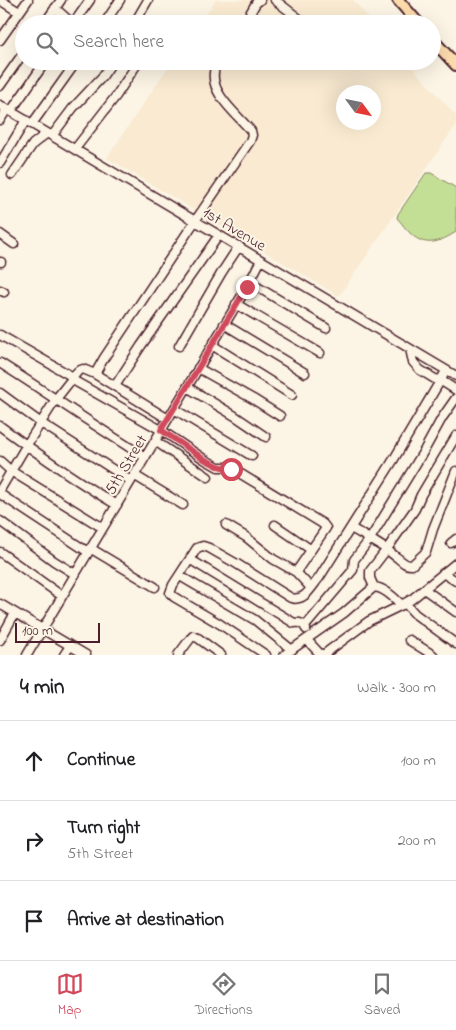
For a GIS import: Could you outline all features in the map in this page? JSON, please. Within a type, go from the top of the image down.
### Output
[{"type":"main road","points":[[398,0],[411,15]]},
{"type":"main road","points":[[406,0],[419,15]]},
{"type":"main road","points":[[441,40],[456,56]]},
{"type":"main road","points":[[441,49],[456,65]]},
{"type":"street","points":[[0,0],[20,12]]},
{"type":"street","points":[[18,15],[28,0]]},
{"type":"street","points":[[50,15],[60,0]]},
{"type":"street","points":[[79,15],[90,0]]},
{"type":"street","points":[[110,15],[120,0]]},
{"type":"street","points":[[137,0],[146,2],[139,15]]},
{"type":"street","points":[[249,15],[260,0]]},
{"type":"street","points":[[274,0],[294,15]]},
{"type":"street","points":[[55,8],[63,15]]},
{"type":"street","points":[[0,40],[15,19]]},
{"type":"street","points":[[0,86],[15,65]]},
{"type":"street","points":[[0,120],[6,108],[38,70]]},
{"type":"street","points":[[0,163],[70,70]]},
{"type":"street","points":[[12,176],[33,144],[49,134],[106,70]]},
{"type":"street","points":[[75,150],[134,70]]},
{"type":"street","points":[[95,374],[250,141],[251,131],[220,96],[214,83],[215,70]]},
{"type":"street","name":"1st Avenue","points":[[6,108],[456,376]]},
{"type":"street","points":[[0,234],[14,244]]},
{"type":"street","points":[[115,386],[219,235]]},
{"type":"street","points":[[179,346],[239,246]]},
{"type":"street","name":"5th Street","points":[[27,655],[261,260]]},
{"type":"street","points":[[249,282],[326,328]]},
{"type":"street","points":[[236,304],[320,353]]},
{"type":"street","points":[[224,324],[305,373]]},
{"type":"street","points":[[0,335],[161,430],[204,459],[218,466],[231,469],[324,525],[325,529],[296,572]]},
{"type":"street","points":[[212,345],[292,395]]},
{"type":"street","points":[[410,349],[416,366],[456,390]]},
{"type":"street","points":[[0,363],[145,457]]},
{"type":"street","points":[[198,368],[280,416]]},
{"type":"street","points":[[155,587],[89,550],[0,492],[56,399],[78,371],[83,369],[95,374],[168,419]]},
{"type":"street","points":[[266,655],[170,593],[197,548],[205,546],[291,598],[299,599],[306,594],[319,578],[351,528],[446,370]]},
{"type":"street","points":[[187,387],[236,416],[266,437]]},
{"type":"street","points":[[0,393],[41,423],[133,478],[183,505]]},
{"type":"street","points":[[305,626],[353,570],[354,560],[370,539],[442,418],[456,398]]},
{"type":"street","points":[[174,409],[252,456]]},
{"type":"street","points":[[0,426],[83,485],[116,505]]},
{"type":"street","points":[[369,576],[370,571],[415,510],[420,495],[456,436]]},
{"type":"street","points":[[155,441],[208,477]]},
{"type":"street","points":[[0,462],[11,471],[103,528]]},
{"type":"street","points":[[351,528],[388,549],[405,564],[412,565],[426,552],[456,471]]},
{"type":"street","points":[[0,521],[75,574]]},
{"type":"street","points":[[226,525],[246,537],[273,559],[296,572],[311,588]]},
{"type":"street","points":[[275,525],[310,549]]},
{"type":"street","points":[[0,552],[62,596]]},
{"type":"street","points":[[191,560],[294,623],[300,622],[305,626],[309,638],[323,655],[369,621],[404,604],[456,563]]},
{"type":"street","points":[[354,566],[369,576],[374,587]]},
{"type":"street","points":[[443,573],[456,581]]},
{"type":"street","points":[[180,576],[255,620],[292,650]]},
{"type":"street","points":[[374,587],[380,588],[404,604],[456,644]]},
{"type":"street","points":[[284,655],[344,613],[374,587]]},
{"type":"street","points":[[424,589],[456,612]]},
{"type":"street","points":[[0,604],[86,655]]},
{"type":"street","points":[[0,640],[15,613]]},
{"type":"street","points":[[178,655],[193,636],[198,638],[212,652],[222,655]]},
{"type":"street","points":[[409,640],[433,655]]},
{"type":"street","points":[[64,655],[70,646]]},
{"type":"shaded area","points":[[216,0],[353,0],[366,15],[205,15]]},
{"type":"shaded area","points":[[166,70],[415,70],[456,116],[456,125],[339,296],[107,158]]},
{"type":"green space","points":[[426,173],[431,173],[456,188],[456,232],[433,242],[422,241],[417,238],[397,218]]},
{"type":"route","points":[[231,469],[218,466],[204,459],[161,430],[247,287]]}]
